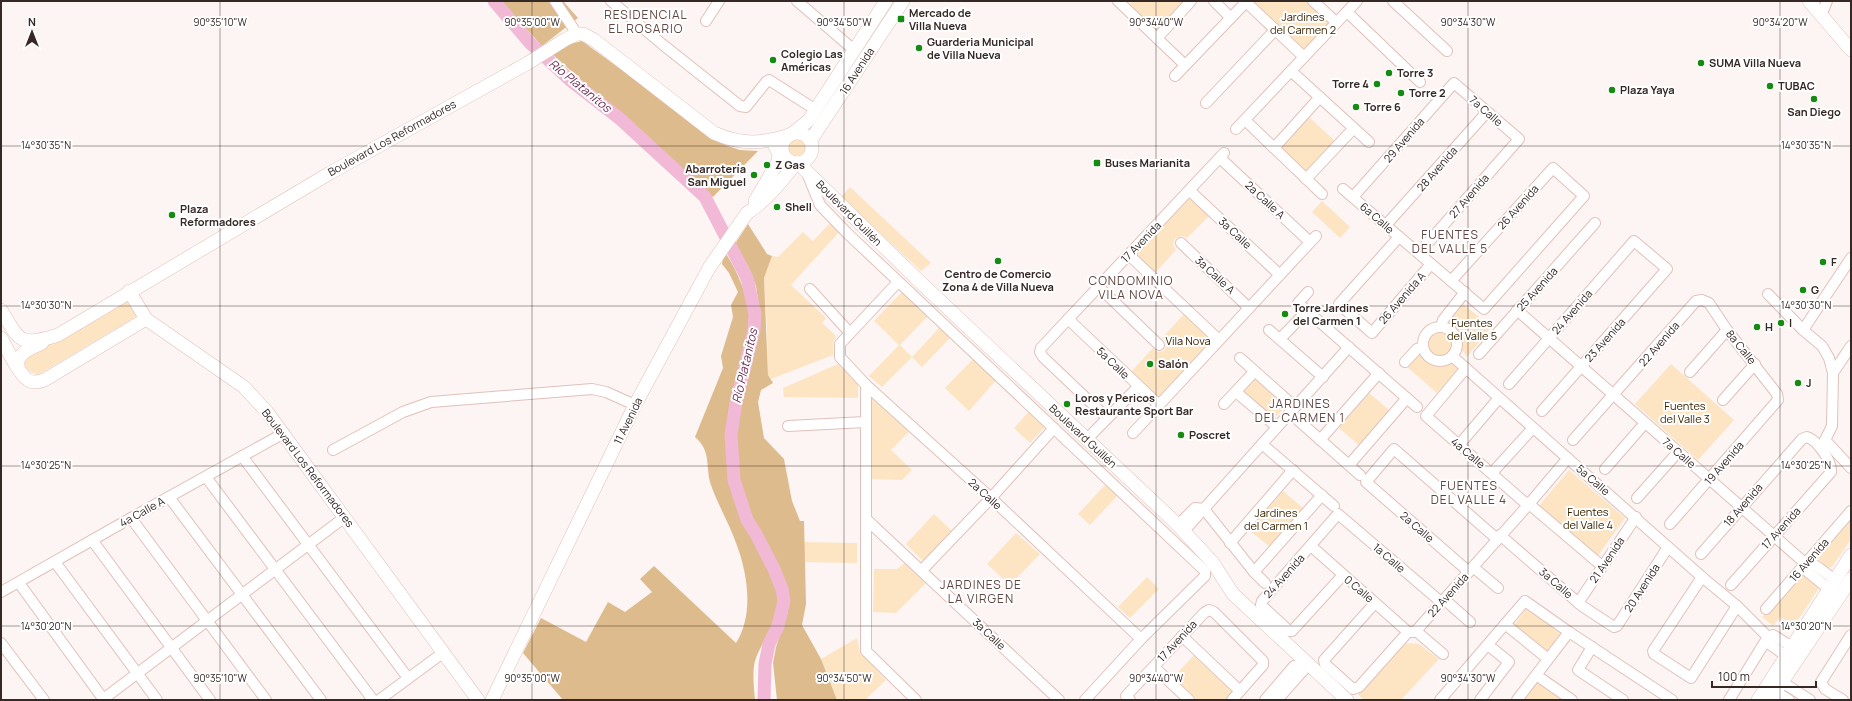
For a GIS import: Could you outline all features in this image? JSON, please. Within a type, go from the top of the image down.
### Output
[{"type":"main road","name":"16 Avenida","points":[[791,134],[809,120],[886,1]]},
{"type":"main road","name":"16 Avenida","points":[[808,176],[808,159],[812,145],[903,1]]},
{"type":"main road","points":[[1809,1],[1851,50]]},
{"type":"main road","points":[[571,36],[583,34],[594,40],[714,133],[731,140],[749,142],[801,133],[812,145]]},
{"type":"main road","name":"Boulevard Los Reformadores","points":[[1,310],[14,333],[21,339],[28,342],[34,342],[58,334],[330,173],[528,63],[571,36]]},
{"type":"main road","points":[[791,134],[783,144],[783,152],[788,159],[808,176]]},
{"type":"main road","points":[[747,213],[778,162],[779,154],[776,147],[767,140]]},
{"type":"main road","name":"Boulevard Guillén","points":[[812,145],[808,176],[1181,528],[1213,563],[1233,594],[1300,667],[1347,700]]},
{"type":"main road","name":"11 Avenida","points":[[492,700],[635,405],[718,254],[747,213],[754,209],[775,188],[808,176]]},
{"type":"main road","points":[[1,338],[28,381],[34,383],[40,382],[146,319],[129,291]]},
{"type":"main road","name":"Boulevard Los Reformadores","points":[[146,319],[244,387],[284,433],[478,700]]},
{"type":"main road","points":[[17,365],[18,358],[22,354],[58,334]]},
{"type":"main road","points":[[1758,700],[1851,555]]},
{"type":"main road","points":[[1776,691],[1851,579]]},
{"type":"street","points":[[555,1],[571,36]]},
{"type":"street","points":[[611,1],[740,106],[746,107],[769,80],[816,110]]},
{"type":"street","points":[[706,21],[719,1]]},
{"type":"street","points":[[797,1],[854,50]]},
{"type":"street","points":[[1157,38],[1191,1]]},
{"type":"street","points":[[1214,1],[1231,18]]},
{"type":"street","points":[[1313,1],[1336,22]]},
{"type":"street","points":[[1236,129],[1357,1]]},
{"type":"street","points":[[1393,1],[1447,51]]},
{"type":"street","points":[[1821,16],[1828,1]]},
{"type":"street","points":[[1123,2],[1157,38],[1186,65]]},
{"type":"street","points":[[1175,76],[1246,2],[1304,57]]},
{"type":"street","points":[[1347,12],[1420,82]]},
{"type":"street","points":[[1206,103],[1275,30]]},
{"type":"street","points":[[1291,71],[1369,142]]},
{"type":"street","name":"7a Calle","points":[[1454,83],[1519,140]]},
{"type":"street","name":"29 Avenida","points":[[1353,198],[1454,83]]},
{"type":"street","points":[[1274,148],[1320,97]]},
{"type":"street","name":"28 Avenida","points":[[1386,226],[1487,112]]},
{"type":"street","points":[[1245,120],[1322,194]]},
{"type":"street","points":[[1306,179],[1353,128]]},
{"type":"street","name":"27 Avenida","points":[[1419,254],[1519,140]]},
{"type":"street","name":"17 Avenida","points":[[1108,422],[1043,358],[1040,352],[1041,348],[1222,156]]},
{"type":"street","name":"2a Calle A","points":[[1222,156],[1313,239],[1280,275]]},
{"type":"street","name":"26 Avenida","points":[[1451,281],[1553,168],[1584,196],[1484,309]]},
{"type":"street","points":[[808,176],[820,205],[898,282],[1205,571],[1205,576],[1141,639],[1085,700]]},
{"type":"street","name":"6a Calle","points":[[1343,189],[1484,309]]},
{"type":"street","name":"3a Calle","points":[[1190,191],[1280,275]]},
{"type":"street","name":"25 Avenida","points":[[1479,354],[1595,223]]},
{"type":"street","name":"26 Avenida A","points":[[1399,237],[1339,304],[1372,333],[1431,264]]},
{"type":"street","name":"24 Avenida","points":[[1509,384],[1634,241],[1667,269]]},
{"type":"street","name":"3a Calle A","points":[[1181,243],[1249,308]]},
{"type":"street","points":[[1129,255],[1219,340]]},
{"type":"street","points":[[1803,330],[1851,258]]},
{"type":"street","name":"23 Avenida","points":[[1542,411],[1667,269]]},
{"type":"street","points":[[1133,433],[1280,275]]},
{"type":"street","points":[[810,289],[850,333],[898,282]]},
{"type":"street","points":[[1099,287],[1159,345]]},
{"type":"street","points":[[1308,292],[1298,303],[1418,407]]},
{"type":"street","points":[[1441,327],[1443,320],[1464,292]]},
{"type":"street","points":[[1768,294],[1826,351],[1833,373],[1832,426],[1825,440],[1851,468]]},
{"type":"street","name":"8a Calle","points":[[1696,301],[1702,300],[1708,303],[1727,330],[1778,394],[1778,402]]},
{"type":"street","name":"22 Avenida","points":[[1573,440],[1696,301]]},
{"type":"street","name":"7a Calle","points":[[1517,310],[1773,536],[1806,564],[1815,565],[1832,584]]},
{"type":"street","points":[[1280,339],[1307,311]]},
{"type":"street","name":"5a Calle","points":[[1068,319],[1138,387],[1159,405]]},
{"type":"street","points":[[1441,327],[1448,329],[1455,336],[1457,347],[1452,356],[1444,361],[1433,360],[1425,354],[1423,347],[1425,335],[1433,328],[1441,327]]},
{"type":"street","points":[[1269,330],[1323,377]]},
{"type":"street","points":[[1690,372],[1727,330]]},
{"type":"street","name":"2a Calle","points":[[850,333],[840,344],[839,353],[842,361],[866,385],[991,498],[1141,639]]},
{"type":"street","points":[[1833,373],[1851,346]]},
{"type":"street","points":[[1181,528],[1201,514],[1349,347]]},
{"type":"street","points":[[1405,362],[1418,349],[1423,347]]},
{"type":"street","name":"5a Calle","points":[[1452,356],[1636,517],[1702,577],[1737,606],[1768,637]]},
{"type":"street","name":"2a Calle","points":[[1240,358],[1320,440],[1363,479],[1471,570],[1498,588]]},
{"type":"street","points":[[1723,400],[1755,364]]},
{"type":"street","name":"4a Calle","points":[[1466,368],[1426,416],[1523,501],[1529,504],[1602,566]]},
{"type":"street","points":[[1224,404],[1254,372]]},
{"type":"street","points":[[1320,440],[1379,373]]},
{"type":"street","points":[[866,385],[866,651],[916,700]]},
{"type":"street","points":[[1089,442],[1138,387]]},
{"type":"street","points":[[334,450],[403,412],[431,402],[592,389],[606,392],[635,405]]},
{"type":"street","points":[[1236,392],[1277,427]]},
{"type":"street","points":[[1348,465],[1407,398]]},
{"type":"street","points":[[1459,445],[1499,398]]},
{"type":"street","name":"19 Avenida","points":[[1670,524],[1778,402]]},
{"type":"street","points":[[788,426],[865,422]]},
{"type":"street","points":[[1605,469],[1645,423]]},
{"type":"street","points":[[922,570],[991,498],[1054,428]]},
{"type":"street","points":[[1492,473],[1533,428]]},
{"type":"street","name":"4a Calle A","points":[[1,592],[284,433]]},
{"type":"street","name":"17 Avenida","points":[[1731,584],[1831,472],[1830,464],[1813,440],[1807,437],[1802,439]]},
{"type":"street","name":"18 Avenida","points":[[1701,554],[1802,439]]},
{"type":"street","name":"1a Calle","points":[[1262,444],[1322,495],[1336,510],[1443,601],[1470,622]]},
{"type":"street","name":"3a Calle","points":[[1363,479],[1394,449],[1578,603],[1614,627]]},
{"type":"street","points":[[1637,498],[1678,452]]},
{"type":"street","points":[[242,456],[408,678]]},
{"type":"street","name":"22 Avenida","points":[[1375,603],[1325,658],[1325,664],[1350,687],[1356,688],[1443,601],[1568,458]]},
{"type":"street","points":[[1230,543],[1293,470]]},
{"type":"street","points":[[206,476],[373,700]]},
{"type":"street","points":[[1254,572],[1322,495]]},
{"type":"street","points":[[169,497],[321,700]]},
{"type":"street","points":[[1204,509],[1230,543],[1265,583]]},
{"type":"street","name":"24 Avenida","points":[[1336,510],[1311,546],[1261,603],[1262,607],[1289,631],[1295,630],[1343,575]]},
{"type":"street","name":"16 Avenida","points":[[1766,609],[1851,511]]},
{"type":"street","points":[[19,583],[103,700],[345,517]]},
{"type":"street","name":"21 Avenida","points":[[1578,603],[1636,517]]},
{"type":"street","points":[[131,518],[266,700]]},
{"type":"street","name":"3a Calle","points":[[866,519],[1059,700]]},
{"type":"street","points":[[92,540],[210,700]]},
{"type":"street","name":"0 Calle","points":[[1311,546],[1375,603],[1443,654]]},
{"type":"street","name":"20 Avenida","points":[[1614,627],[1617,626],[1668,547]]},
{"type":"street","points":[[55,562],[157,700]]},
{"type":"street","points":[[1702,577],[1652,653],[1691,678],[1737,606]]},
{"type":"street","points":[[1440,700],[1525,601],[1672,700]]},
{"type":"street","name":"17 Avenida","points":[[1128,698],[1204,612],[1209,610],[1214,612],[1262,658],[1263,665],[1240,691]]},
{"type":"street","points":[[1505,624],[1548,658]]},
{"type":"street","points":[[1518,700],[1569,632]]},
{"type":"street","points":[[1729,700],[1768,637],[1773,634],[1789,652]]},
{"type":"street","points":[[1843,700],[1823,687],[1821,680],[1847,651],[1851,635]]},
{"type":"street","points":[[1182,636],[1240,691],[1232,700]]},
{"type":"street","points":[[1,642],[44,700]]},
{"type":"street","points":[[1480,700],[1509,662],[1488,645]]},
{"type":"street","points":[[1592,647],[1578,670],[1623,700]]},
{"type":"street","points":[[379,700],[444,652]]},
{"type":"street","points":[[1154,667],[1188,700]]},
{"type":"street","points":[[1265,700],[1300,667]]},
{"type":"street","points":[[1277,700],[1300,667]]},
{"type":"street","points":[[1536,675],[1572,700]]},
{"type":"street","points":[[1776,691],[1809,699],[1823,687]]},
{"type":"street","points":[[1776,691],[1789,700]]},
{"type":"green space","points":[[1133,1],[1186,1],[1156,32],[1128,6]]},
{"type":"green space","name":"Jardines del Carmen 2","points":[[1252,1],[1308,1],[1331,23],[1303,51]]},
{"type":"green space","points":[[1309,117],[1335,141],[1306,173],[1279,148]]},
{"type":"green space","points":[[798,137],[805,140],[808,147],[805,154],[798,157],[791,154],[788,147],[791,140]]},
{"type":"green space","points":[[850,187],[931,263],[921,271],[841,197]]},
{"type":"green space","points":[[1191,199],[1209,216],[1187,238],[1182,236],[1175,238],[1173,245],[1176,250],[1154,274],[1137,257],[1137,251],[1185,200]]},
{"type":"green space","points":[[1322,201],[1350,227],[1340,238],[1312,212]]},
{"type":"green space","points":[[830,223],[839,232],[791,285],[826,318],[822,323],[836,336],[833,343],[833,355],[771,379],[768,376],[764,278],[772,256],[778,257],[803,232],[813,241]]},
{"type":"green space","points":[[903,291],[929,315],[900,345],[912,357],[882,387],[869,376],[899,345],[874,321]]},
{"type":"green space","points":[[129,300],[137,316],[38,375],[31,372],[27,368],[24,363],[23,356]]},
{"type":"green space","name":"Fuentes del Valle 5","points":[[1463,304],[1491,327],[1467,357],[1462,350],[1460,334],[1448,323]]},
{"type":"green space","name":"Vila Nova","points":[[1185,313],[1212,340],[1212,342],[1161,397],[1157,397],[1130,373],[1153,348],[1157,352],[1164,351],[1167,344],[1162,338]]},
{"type":"green space","points":[[940,327],[951,337],[922,367],[912,357]]},
{"type":"green space","points":[[1440,333],[1445,334],[1451,340],[1451,350],[1445,356],[1440,357],[1435,356],[1429,350],[1428,345],[1429,340],[1435,334]]},
{"type":"green space","name":"Fuentes del Valle 5","points":[[1418,353],[1430,361],[1438,363],[1452,361],[1460,368],[1437,393],[1406,366]]},
{"type":"green space","points":[[974,358],[997,379],[969,411],[945,388]]},
{"type":"green space","points":[[838,364],[858,384],[858,398],[784,397],[783,388]]},
{"type":"green space","name":"Fuentes del Valle 3","points":[[1671,364],[1734,420],[1698,460],[1635,404]]},
{"type":"green space","name":"Jardines del Carmen 1","points":[[1255,379],[1286,406],[1274,419],[1243,392]]},
{"type":"green space","name":"Jardines del Carmen 1","points":[[1369,393],[1389,410],[1359,445],[1339,428]]},
{"type":"green space","points":[[870,396],[909,432],[891,450],[912,470],[902,480],[871,479]]},
{"type":"green space","points":[[1030,410],[1047,425],[1030,443],[1014,428]]},
{"type":"green space","name":"Fuentes del Valle 4","points":[[1569,470],[1625,518],[1597,557],[1538,507]]},
{"type":"green space","points":[[1107,483],[1119,494],[1090,525],[1078,514]]},
{"type":"green space","name":"Jardines del Carmen 1","points":[[1283,491],[1303,508],[1270,547],[1249,530]]},
{"type":"green space","points":[[934,514],[953,532],[924,562],[906,544]]},
{"type":"green space","points":[[1851,518],[1851,539],[1832,567],[1827,568],[1818,558]]},
{"type":"green space","points":[[1016,533],[1040,554],[1010,585],[987,564]]},
{"type":"green space","points":[[804,542],[857,543],[857,563],[804,562]]},
{"type":"green space","points":[[905,563],[926,583],[896,613],[873,612],[874,569],[897,569]]},
{"type":"green space","points":[[1802,573],[1818,585],[1819,588],[1794,626],[1780,617],[1773,626],[1762,617]]},
{"type":"green space","points":[[1147,577],[1159,589],[1130,618],[1118,607]]},
{"type":"green space","points":[[1527,608],[1560,634],[1547,651],[1514,625]]},
{"type":"green space","points":[[857,638],[860,653],[886,680],[865,700],[837,700],[821,659]]},
{"type":"green space","points":[[1406,643],[1419,644],[1439,659],[1401,700],[1364,700],[1358,695]]},
{"type":"green space","points":[[1195,654],[1235,691],[1226,700],[1195,700],[1172,679]]},
{"type":"green space","points":[[1537,678],[1567,700],[1521,700]]},
{"type":"shaded area","points":[[501,1],[563,1],[578,18],[542,46]]},
{"type":"shaded area","points":[[582,41],[725,145],[740,150],[758,151],[713,197],[552,54],[565,45]]},
{"type":"shaded area","points":[[748,224],[767,254],[772,256],[764,278],[768,375],[773,383],[761,390],[758,402],[764,438],[784,459],[792,501],[800,521],[804,521],[806,604],[802,625],[821,659],[837,700],[777,700],[773,663],[776,647],[787,615],[789,603],[777,566],[753,518],[740,486],[736,456],[737,421],[750,370],[752,350],[759,330],[759,306],[756,286],[748,266],[735,244]]},
{"type":"shaded area","points":[[726,254],[736,270],[744,290],[750,320],[750,329],[743,356],[730,426],[729,445],[732,485],[746,525],[771,573],[780,602],[777,616],[755,661],[753,675],[755,700],[563,700],[523,653],[541,618],[586,642],[608,602],[625,612],[652,592],[640,579],[654,566],[736,643],[742,632],[747,607],[744,568],[733,536],[709,479],[704,448],[695,437],[723,368],[721,356],[733,317],[731,305],[738,292],[729,273],[722,264],[723,258]]},
{"type":"waterway","name":"Río Platanitos","points":[[494,1],[530,43],[570,80],[619,118],[705,197],[747,278],[755,314],[754,330],[736,403],[731,434],[734,480],[747,520],[774,569],[782,589],[784,601],[778,626],[769,644],[765,664],[764,700]]},
{"type":"place","name":"Mercado de Villa Nueva","points":[[901,19]]},
{"type":"place","name":"Guarderia Municipal de Villa Nueva","points":[[919,48]]},
{"type":"place","name":"Colegio Las Américas","points":[[773,60]]},
{"type":"place","name":"SUMA Villa Nueva","points":[[1701,63]]},
{"type":"place","name":"Torre 3","points":[[1389,73]]},
{"type":"place","name":"Torre 4","points":[[1377,84]]},
{"type":"place","name":"TUBAC","points":[[1770,86]]},
{"type":"place","name":"Plaza Yaya","points":[[1612,90]]},
{"type":"place","name":"Torre 2","points":[[1401,93]]},
{"type":"place","name":"San Diego","points":[[1814,99]]},
{"type":"place","name":"Torre 6","points":[[1356,107]]},
{"type":"place","name":"Buses Marianita","points":[[1097,163]]},
{"type":"place","name":"Z Gas","points":[[767,165]]},
{"type":"place","name":"Abarrotería San Miguel","points":[[754,175]]},
{"type":"place","name":"Shell","points":[[777,207]]},
{"type":"place","name":"Plaza Reformadores","points":[[172,215]]},
{"type":"place","name":"Centro de Comercio Zona 4 de Villa Nueva","points":[[998,261]]},
{"type":"place","name":"F","points":[[1823,262]]},
{"type":"place","name":"G","points":[[1803,290]]},
{"type":"place","name":"Torre Jardines del Carmen 1","points":[[1285,314]]},
{"type":"place","name":"I","points":[[1781,323]]},
{"type":"place","name":"H","points":[[1757,327]]},
{"type":"place","name":"Salón","points":[[1150,364]]},
{"type":"place","name":"J","points":[[1798,383]]},
{"type":"place","name":"Loros y Pericos Restaurante Sport Bar","points":[[1067,404]]},
{"type":"place","name":"Poscret","points":[[1181,435]]},
{"type":"district","name":"RESIDENCIAL EL ROSARIO","points":[[646,22]]},
{"type":"district","name":"FUENTES DEL VALLE 5","points":[[1450,242]]},
{"type":"district","name":"CONDOMINIO VILA NOVA","points":[[1131,288]]},
{"type":"district","name":"JARDINES DEL CARMEN 1","points":[[1300,411]]},
{"type":"district","name":"FUENTES DEL VALLE 4","points":[[1469,493]]},
{"type":"district","name":"JARDINES DE LA VIRGEN","points":[[981,592]]}]
